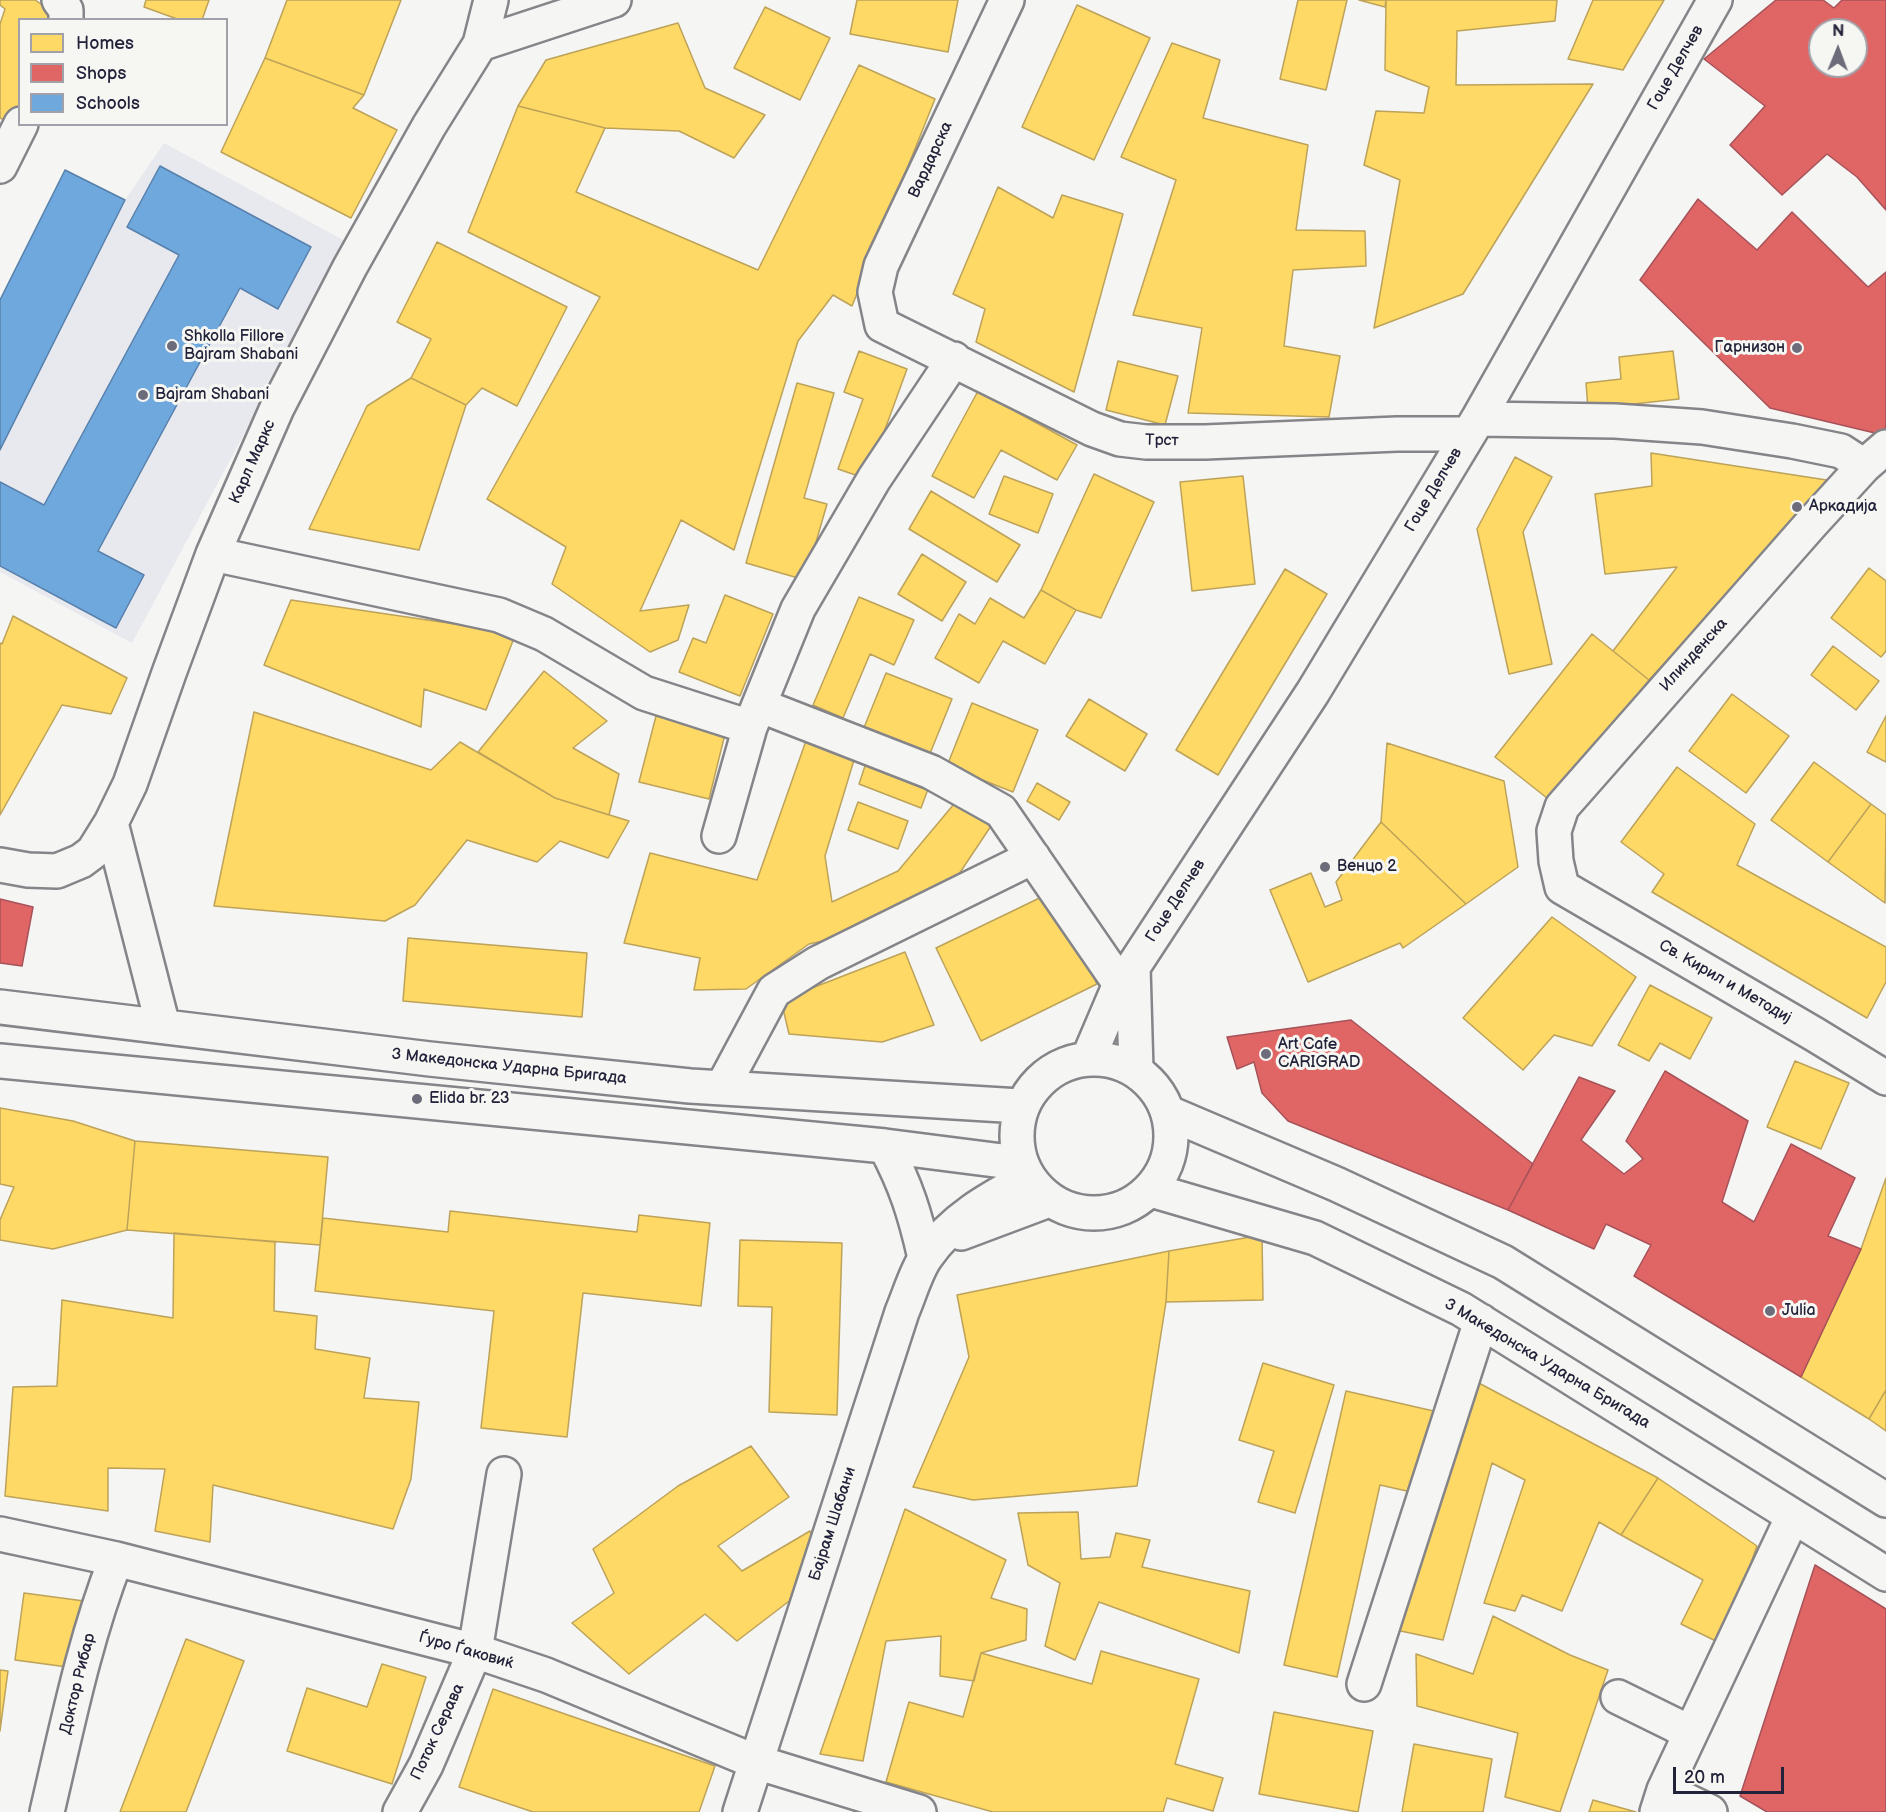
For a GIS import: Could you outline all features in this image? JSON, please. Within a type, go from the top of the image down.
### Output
[{"type":"street","points":[[59,0],[66,10],[66,18]]},
{"type":"street","name":"Карл Маркс","points":[[0,865],[28,870],[57,871],[81,861],[93,852],[111,823],[130,784],[168,673],[213,554],[277,408],[344,277],[429,126],[480,44],[491,0]]},
{"type":"street","points":[[480,44],[614,0]]},
{"type":"street","name":"Вардарска","points":[[882,325],[875,292],[880,266],[1007,0]]},
{"type":"street","name":"Гоце Делчев","points":[[1088,1059],[1127,976],[1312,692],[1473,426],[1715,0]]},
{"type":"street","points":[[0,166],[20,126]]},
{"type":"street","name":"Трст","points":[[882,325],[1092,429],[1120,439],[1146,442],[1205,442],[1397,434],[1473,426],[1615,421],[1702,427],[1875,457]]},
{"type":"street","points":[[719,836],[755,716],[798,609],[874,479],[954,359]]},
{"type":"street","name":"Илинденска","points":[[1562,887],[1556,861],[1554,831],[1562,807],[1875,457]]},
{"type":"street","points":[[213,554],[499,615],[544,634],[644,693],[755,716],[931,772],[1001,810],[1033,857],[1127,976],[1136,1070]]},
{"type":"street","points":[[111,823],[163,1026]]},
{"type":"street","points":[[722,1088],[774,991],[818,963],[1033,857]]},
{"type":"street","name":"Св. Кирил и Методиј","points":[[1562,887],[1886,1078]]},
{"type":"street","name":"3 Македонска Ударна Бригада","points":[[0,1007],[430,1059],[722,1088],[1020,1106]]},
{"type":"street","points":[[0,1061],[885,1146],[1032,1180],[1084,1214],[1120,1209],[1151,1190],[1166,1167],[1172,1140],[1168,1113],[1156,1089],[1136,1070],[1113,1060],[1088,1059],[1054,1070],[1020,1106],[1016,1135],[1032,1180]]},
{"type":"street","points":[[1168,1113],[1336,1184],[1503,1262],[1886,1500]]},
{"type":"street","points":[[885,1146],[908,1192],[932,1250]]},
{"type":"street","name":"Бајрам Шабани","points":[[740,1812],[902,1312],[932,1250],[957,1221],[981,1203],[1032,1180]]},
{"type":"street","name":"3 Македонска Ударна Бригада","points":[[1151,1190],[1316,1238],[1461,1309],[1886,1574]]},
{"type":"street","points":[[1364,1684],[1481,1321]]},
{"type":"street","name":"Поток Серава","points":[[399,1812],[426,1765],[475,1651],[504,1474]]},
{"type":"street","points":[[1710,1812],[1661,1801],[1792,1516]]},
{"type":"street","name":"Ѓуро Ѓаковиќ","points":[[0,1534],[116,1558],[475,1651],[546,1675],[756,1762],[919,1812]]},
{"type":"street","name":"Доктор Рибар","points":[[46,1812],[87,1643],[116,1558]]},
{"type":"street","points":[[1618,1697],[1677,1726],[1689,1736]]},
{"type":"shaded area","name":"Shkolla Fillore Bajram Shabani","points":[[164,143],[347,242],[132,643],[0,572],[0,450],[125,200]]},
{"type":"building: Homes","points":[[0,0],[35,0],[57,15],[56,18],[18,18],[18,122],[16,127],[0,118],[0,24],[5,9],[0,5]]},
{"type":"building: Homes","points":[[146,0],[209,0],[203,18],[174,18],[144,7]]},
{"type":"building: Homes","points":[[287,0],[401,0],[364,95],[265,58]]},
{"type":"building: Homes","points":[[857,0],[958,0],[948,52],[850,34]]},
{"type":"building: Homes","points":[[1298,0],[1347,0],[1326,90],[1280,79]]},
{"type":"building: Homes","points":[[1359,0],[1386,0],[1385,7]]},
{"type":"building: Homes","points":[[1386,0],[1557,0],[1555,21],[1457,31],[1456,85],[1593,84],[1463,294],[1374,328],[1400,180],[1364,165],[1376,111],[1424,113],[1429,87],[1385,70]]},
{"type":"building: Homes","points":[[1593,0],[1664,0],[1623,70],[1568,59]]},
{"type":"building: Homes","points":[[1077,5],[1150,38],[1094,160],[1022,127]]},
{"type":"building: Homes","points":[[765,7],[830,38],[800,100],[734,68]]},
{"type":"building: Homes","points":[[678,23],[705,88],[765,115],[734,158],[679,131],[605,128],[518,106],[546,60]]},
{"type":"building: Homes","points":[[1172,43],[1220,60],[1203,118],[1308,145],[1296,230],[1365,231],[1366,266],[1293,270],[1284,346],[1340,356],[1329,417],[1188,413],[1202,328],[1133,315],[1176,180],[1121,157]]},
{"type":"building: Homes","points":[[265,58],[364,95],[353,108],[397,130],[351,218],[221,152]]},
{"type":"building: Homes","points":[[859,65],[935,99],[852,306],[833,295],[798,341],[734,550],[681,520],[640,611],[689,605],[678,640],[650,652],[552,584],[566,547],[487,499],[600,297],[468,232],[518,106],[605,128],[576,192],[758,270]]},
{"type":"building: Homes","points":[[998,187],[1053,218],[1062,195],[1123,214],[1074,392],[976,342],[985,309],[953,294]]},
{"type":"building: Homes","points":[[437,242],[567,307],[517,406],[482,388],[466,405],[411,378],[431,339],[397,322]]},
{"type":"building: Homes","points":[[859,351],[907,369],[867,479],[838,469],[863,399],[844,392]]},
{"type":"building: Homes","points":[[1673,351],[1679,399],[1588,409],[1586,383],[1621,379],[1619,357]]},
{"type":"building: Homes","points":[[1118,361],[1178,376],[1165,425],[1106,410]]},
{"type":"building: Homes","points":[[411,378],[466,405],[419,550],[309,529],[367,406]]},
{"type":"building: Homes","points":[[797,383],[834,393],[804,498],[827,504],[805,580],[746,563]]},
{"type":"building: Homes","points":[[978,391],[1077,445],[1057,480],[1001,450],[974,498],[932,476]]},
{"type":"building: Homes","points":[[1651,453],[1833,481],[1649,680],[1613,651],[1677,567],[1605,574],[1595,494],[1652,486]]},
{"type":"building: Homes","points":[[1515,457],[1552,477],[1523,532],[1552,664],[1509,674],[1477,529]]},
{"type":"building: Homes","points":[[1094,474],[1154,502],[1101,618],[1076,610],[1041,590]]},
{"type":"building: Homes","points":[[1004,476],[1053,494],[1038,533],[989,514]]},
{"type":"building: Homes","points":[[1243,476],[1255,584],[1192,591],[1180,482]]},
{"type":"building: Homes","points":[[931,491],[1020,545],[997,582],[909,529]]},
{"type":"building: Homes","points":[[922,554],[966,582],[942,621],[898,594]]},
{"type":"building: Homes","points":[[1869,568],[1886,581],[1886,651],[1881,657],[1831,618]]},
{"type":"building: Homes","points":[[1285,569],[1327,594],[1218,775],[1176,750]]},
{"type":"building: Homes","points":[[1041,590],[1076,610],[1045,664],[1003,641],[979,683],[935,658],[959,614],[975,624],[990,598],[1024,618]]},
{"type":"building: Homes","points":[[725,595],[773,614],[740,696],[679,672],[693,638],[706,643]]},
{"type":"building: Homes","points":[[859,597],[914,620],[894,665],[870,654],[843,718],[813,705]]},
{"type":"building: Homes","points":[[291,600],[516,633],[486,710],[424,689],[421,727],[264,665]]},
{"type":"building: Homes","points":[[13,616],[127,678],[111,714],[62,705],[0,815],[0,643],[2,644]]},
{"type":"building: Homes","points":[[1592,634],[1649,680],[1552,802],[1495,757]]},
{"type":"building: Homes","points":[[1833,646],[1879,681],[1856,710],[1811,675]]},
{"type":"building: Homes","points":[[544,671],[607,721],[573,748],[619,774],[609,815],[555,798],[478,752]]},
{"type":"building: Homes","points":[[886,673],[952,699],[927,761],[861,735]]},
{"type":"building: Homes","points":[[1732,694],[1789,736],[1746,793],[1689,751]]},
{"type":"building: Homes","points":[[1089,699],[1147,734],[1125,771],[1066,736]]},
{"type":"building: Homes","points":[[972,703],[1038,730],[1013,792],[947,766]]},
{"type":"building: Homes","points":[[254,712],[431,770],[460,742],[555,798],[629,821],[608,858],[560,841],[537,862],[467,840],[415,905],[385,921],[214,906]]},
{"type":"building: Homes","points":[[656,716],[725,734],[709,799],[639,782]]},
{"type":"building: Homes","points":[[1886,716],[1886,762],[1867,752]]},
{"type":"building: Homes","points":[[808,735],[857,750],[825,856],[832,902],[898,871],[954,804],[997,817],[957,877],[855,934],[809,944],[746,989],[694,990],[700,958],[624,943],[650,853],[757,880]]},
{"type":"building: Homes","points":[[1387,743],[1504,781],[1518,867],[1466,904],[1381,822]]},
{"type":"building: Homes","points":[[868,757],[931,781],[921,808],[859,784]]},
{"type":"building: Homes","points":[[1814,762],[1871,804],[1828,862],[1771,820]]},
{"type":"building: Homes","points":[[1677,767],[1755,824],[1737,865],[1886,947],[1886,982],[1867,1018],[1652,892],[1664,874],[1621,842]]},
{"type":"building: Homes","points":[[1037,783],[1070,802],[1059,820],[1027,801]]},
{"type":"building: Homes","points":[[858,802],[908,821],[898,849],[848,830]]},
{"type":"building: Homes","points":[[1871,804],[1886,815],[1885,903],[1828,862]]},
{"type":"building: Homes","points":[[1381,822],[1466,904],[1403,948],[1400,943],[1308,982],[1270,890],[1311,873],[1325,907],[1342,900],[1336,882]]},
{"type":"building: Homes","points":[[1052,892],[1097,984],[981,1041],[936,948]]},
{"type":"building: Homes","points":[[1552,917],[1636,977],[1592,1046],[1554,1035],[1523,1070],[1463,1018]]},
{"type":"building: Homes","points":[[408,938],[587,953],[582,1017],[403,1001]]},
{"type":"building: Homes","points":[[905,952],[934,1025],[882,1042],[789,1034],[781,1000]]},
{"type":"building: Homes","points":[[1650,985],[1712,1018],[1690,1059],[1660,1043],[1649,1061],[1618,1045]]},
{"type":"building: Homes","points":[[1795,1061],[1849,1083],[1821,1149],[1767,1127]]},
{"type":"building: Homes","points":[[0,1108],[73,1121],[135,1141],[127,1230],[53,1249],[0,1240],[0,1220],[14,1187],[0,1184]]},
{"type":"building: Homes","points":[[135,1141],[328,1157],[320,1245],[127,1230]]},
{"type":"building: Homes","points":[[1886,1178],[1886,1390],[1869,1419],[1801,1377],[1861,1249]]},
{"type":"building: Homes","points":[[450,1211],[637,1232],[639,1215],[710,1223],[701,1306],[583,1293],[567,1437],[481,1428],[494,1311],[315,1291],[323,1218],[448,1232]]},
{"type":"building: Homes","points":[[174,1233],[275,1242],[274,1311],[317,1316],[315,1349],[370,1358],[364,1398],[419,1402],[411,1479],[393,1529],[213,1485],[210,1542],[155,1531],[165,1469],[108,1468],[108,1511],[5,1496],[13,1387],[57,1386],[62,1300],[173,1318]]},
{"type":"building: Homes","points":[[1262,1235],[1263,1300],[1166,1302],[1169,1251]]},
{"type":"building: Homes","points":[[740,1240],[842,1243],[837,1415],[769,1412],[772,1307],[738,1306]]},
{"type":"building: Homes","points":[[1169,1251],[1166,1302],[1137,1486],[973,1500],[913,1487],[969,1357],[957,1295]]},
{"type":"building: Homes","points":[[1263,1363],[1334,1385],[1295,1513],[1258,1502],[1274,1451],[1239,1440]]},
{"type":"building: Homes","points":[[1475,1381],[1658,1478],[1621,1535],[1599,1522],[1562,1611],[1522,1595],[1515,1611],[1484,1603],[1525,1480],[1492,1463],[1443,1640],[1396,1630]]},
{"type":"building: Homes","points":[[1886,1390],[1886,1431],[1869,1419]]},
{"type":"building: Homes","points":[[1346,1391],[1438,1412],[1420,1494],[1380,1485],[1337,1677],[1284,1665]]},
{"type":"building: Homes","points":[[751,1446],[789,1497],[718,1546],[742,1571],[810,1531],[819,1562],[801,1592],[737,1641],[705,1614],[629,1674],[572,1623],[614,1593],[593,1549],[678,1486]]},
{"type":"building: Homes","points":[[1658,1478],[1757,1546],[1722,1644],[1681,1624],[1703,1580],[1621,1535]]},
{"type":"building: Homes","points":[[905,1509],[1006,1560],[991,1598],[1027,1609],[1026,1640],[981,1653],[974,1681],[940,1676],[941,1636],[886,1641],[863,1761],[820,1754]]},
{"type":"building: Homes","points":[[1078,1512],[1081,1559],[1110,1557],[1116,1533],[1150,1540],[1142,1567],[1250,1591],[1239,1653],[1099,1602],[1075,1660],[1045,1646],[1060,1583],[1028,1565],[1018,1513]]},
{"type":"building: Homes","points":[[24,1593],[84,1601],[75,1668],[15,1660]]},
{"type":"building: Homes","points":[[1493,1616],[1570,1655],[1608,1670],[1560,1812],[1505,1797],[1518,1733],[1417,1706],[1416,1654],[1473,1674]]},
{"type":"building: Homes","points":[[186,1639],[244,1661],[186,1812],[120,1812]]},
{"type":"building: Homes","points":[[1101,1651],[1199,1679],[1175,1764],[1223,1778],[1213,1811],[1167,1798],[1163,1812],[993,1812],[886,1782],[909,1702],[963,1717],[981,1653],[1092,1684]]},
{"type":"building: Homes","points":[[382,1664],[426,1677],[392,1784],[287,1751],[307,1688],[367,1707]]},
{"type":"building: Homes","points":[[0,1670],[8,1671],[0,1731]]},
{"type":"building: Homes","points":[[493,1689],[715,1766],[699,1812],[533,1812],[459,1787]]},
{"type":"building: Homes","points":[[1274,1712],[1373,1731],[1358,1812],[1259,1794]]},
{"type":"building: Homes","points":[[1414,1744],[1492,1759],[1483,1812],[1402,1812]]},
{"type":"building: Homes","points":[[1593,1800],[1636,1812],[1589,1812]]},
{"type":"building: Shops","points":[[1776,0],[1823,0],[1834,8],[1842,0],[1886,0],[1886,210],[1857,177],[1827,154],[1782,195],[1730,145],[1765,106],[1704,59]]},
{"type":"building: Shops","name":"Гарнизон","points":[[1698,199],[1757,250],[1792,212],[1868,287],[1886,272],[1886,427],[1879,434],[1770,408],[1640,280]]},
{"type":"building: Shops","points":[[0,899],[33,907],[22,966],[0,963]]},
{"type":"building: Shops","points":[[1351,1020],[1533,1164],[1508,1210],[1288,1121],[1262,1093],[1254,1062],[1237,1069],[1227,1037]]},
{"type":"building: Shops","points":[[1665,1071],[1748,1121],[1722,1202],[1754,1222],[1791,1144],[1855,1178],[1828,1236],[1861,1249],[1801,1377],[1634,1276],[1651,1245],[1606,1224],[1594,1249],[1508,1210],[1579,1077],[1615,1091],[1581,1140],[1624,1174],[1643,1159],[1626,1141]]},
{"type":"building: Shops","points":[[1815,1565],[1886,1609],[1886,1812],[1767,1812],[1740,1796]]},
{"type":"building: Schools","name":"Bajram Shabani","points":[[160,166],[311,247],[278,309],[240,288],[98,551],[144,575],[116,628],[0,566],[0,482],[44,505],[179,255],[127,227]]},
{"type":"building: Schools","points":[[65,170],[125,200],[0,450],[0,300]]},
{"type":"place","name":"Shkolla Fillore Bajram Shabani","points":[[172,346]]},
{"type":"place","name":"Гарнизон","points":[[1797,348]]},
{"type":"place","name":"Bajram Shabani","points":[[143,395]]},
{"type":"place","name":"Аркадија","points":[[1797,507]]},
{"type":"place","name":"Венцо 2","points":[[1325,867]]},
{"type":"place","name":"Art Cafe CARIGRAD","points":[[1266,1054]]},
{"type":"place","name":"Elida br. 23","points":[[417,1099]]},
{"type":"place","name":"Julia","points":[[1770,1311]]}]
